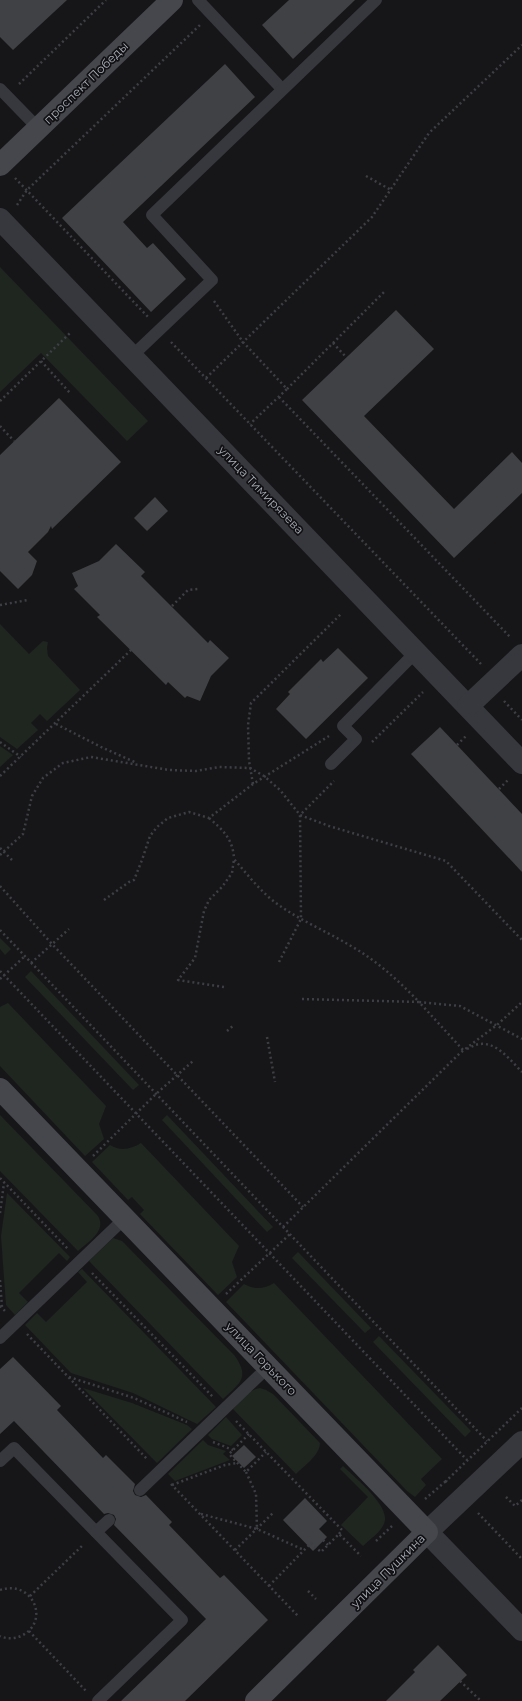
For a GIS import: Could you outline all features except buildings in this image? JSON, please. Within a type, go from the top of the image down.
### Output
[{"type":"main road","name":"проспект Победы","points":[[1,164],[172,0]]},
{"type":"main road","name":"улица Горького","points":[[0,1088],[427,1532]]},
{"type":"main road","name":"улица Пушкина","points":[[256,1701],[427,1532]]},
{"type":"street","name":"улица Тимирязева","points":[[3,221],[522,763]]},
{"type":"street","points":[[468,706],[496,680],[516,647]]},
{"type":"street","name":"улица Пушкина","points":[[427,1532],[522,1442]]},
{"type":"street","name":"улица Горького","points":[[427,1532],[522,1630]]},
{"type":"lane","points":[[198,0],[282,89]]},
{"type":"lane","points":[[132,356],[212,280],[152,216],[376,0]]},
{"type":"lane","points":[[3,92],[38,128]]},
{"type":"lane","points":[[331,764],[356,738],[343,726],[416,652]]},
{"type":"lane","points":[[0,1338],[125,1218]]},
{"type":"lane","points":[[140,1490],[268,1367]]},
{"type":"lane","points":[[0,1461],[14,1448],[182,1620],[94,1698]]},
{"type":"lane","points":[[96,1532],[110,1520]]},
{"type":"path","points":[[3,92],[106,0]]},
{"type":"path","points":[[3,221],[27,190],[212,14]]},
{"type":"path","points":[[206,378],[372,217],[429,133],[522,45]]},
{"type":"path","points":[[1,164],[496,680]]},
{"type":"path","points":[[366,176],[391,190]]},
{"type":"path","points":[[205,287],[243,342],[287,389]]},
{"type":"path","points":[[250,424],[385,292]]},
{"type":"path","points":[[0,401],[70,333]]},
{"type":"path","points":[[333,343],[346,357]]},
{"type":"path","points":[[41,361],[70,393]]},
{"type":"path","points":[[279,397],[516,647]]},
{"type":"path","points":[[0,426],[14,441]]},
{"type":"path","points":[[172,606],[188,590],[198,589]]},
{"type":"path","points":[[0,604],[28,600]]},
{"type":"path","points":[[253,784],[250,768],[248,726],[251,703],[342,613]]},
{"type":"path","points":[[0,776],[56,724],[131,650]]},
{"type":"path","points":[[56,724],[103,748],[141,764]]},
{"type":"path","points":[[209,818],[264,776],[308,750],[343,726]]},
{"type":"path","points":[[0,742],[21,757]]},
{"type":"path","points":[[0,855],[23,834],[32,796],[43,778],[63,763],[91,757],[141,764],[169,770],[196,771],[219,767],[250,768],[264,776],[280,790],[300,815],[329,826],[446,861],[522,940]]},
{"type":"path","points":[[104,900],[134,880],[150,836],[157,827],[168,818],[189,812],[209,818],[224,830],[234,847],[232,873],[222,887],[209,900],[204,911],[195,958],[178,980],[224,988]]},
{"type":"path","points":[[279,962],[301,919],[300,815]]},
{"type":"path","points":[[0,848],[12,860]]},
{"type":"path","points":[[234,859],[254,883],[275,903],[351,946],[394,976],[463,1050]]},
{"type":"path","points":[[0,886],[52,944],[303,1207]]},
{"type":"path","points":[[31,963],[69,929]]},
{"type":"path","points":[[0,930],[487,1441]]},
{"type":"path","points":[[0,979],[25,956]]},
{"type":"path","points":[[0,971],[467,1460]]},
{"type":"path","points":[[302,999],[419,1002],[460,1006],[498,1024],[522,1038]]},
{"type":"path","points":[[283,1227],[463,1050],[498,1024],[522,1002]]},
{"type":"path","points":[[227,1031],[234,1025]]},
{"type":"path","points":[[267,1037],[275,1082]]},
{"type":"path","points":[[463,1050],[480,1044],[490,1045],[502,1052],[522,1072]]},
{"type":"path","points":[[78,1170],[156,1094],[193,1061]]},
{"type":"path","points":[[0,1178],[342,1530],[321,1552],[312,1542],[269,1586]]},
{"type":"path","points":[[0,1213],[4,1183]]},
{"type":"path","points":[[212,1308],[290,1234]]},
{"type":"path","points":[[0,1280],[2,1308]]},
{"type":"path","points":[[68,1377],[134,1398],[190,1423],[200,1432]]},
{"type":"path","points":[[249,1434],[229,1454],[246,1472],[256,1494],[257,1529]]},
{"type":"path","points":[[246,1472],[266,1452]]},
{"type":"path","points":[[172,1485],[225,1465],[237,1463]]},
{"type":"path","points":[[506,1497],[515,1506],[522,1500]]},
{"type":"path","points":[[235,1550],[274,1512]]},
{"type":"path","points":[[199,1514],[257,1529],[304,1550]]},
{"type":"path","points":[[30,1596],[96,1532]]},
{"type":"path","points":[[339,1534],[361,1556]]},
{"type":"path","points":[[323,1540],[328,1545]]},
{"type":"path","points":[[0,1590],[16,1588],[24,1591],[30,1596],[36,1611],[35,1620],[29,1631],[19,1637],[10,1638],[0,1636]]},
{"type":"path","points":[[308,1591],[316,1600]]},
{"type":"path","points":[[29,1631],[94,1698]]},
{"type":"path","points":[[460,1681],[481,1701]]},
{"type":"shaded area","points":[[0,267],[148,421],[127,441],[41,353],[0,392]]},
{"type":"shaded area","points":[[0,624],[29,654],[43,641],[48,642],[48,656],[80,690],[47,721],[40,714],[31,723],[38,730],[17,749],[0,737]]},
{"type":"shaded area","points":[[0,746],[13,755],[0,767]]},
{"type":"shaded area","points":[[0,938],[11,949],[5,955],[0,949]]},
{"type":"shaded area","points":[[31,971],[139,1085],[133,1090],[25,977]]},
{"type":"shaded area","points":[[8,1003],[106,1106],[99,1124],[104,1139],[85,1156],[0,1066],[0,1007]]},
{"type":"shaded area","points":[[0,1115],[98,1216],[100,1227],[98,1231],[91,1240],[78,1251],[0,1171]]},
{"type":"shaded area","points":[[167,1115],[273,1227],[267,1232],[162,1120]]},
{"type":"shaded area","points":[[141,1143],[239,1246],[232,1262],[237,1277],[218,1295],[140,1214],[144,1210],[132,1197],[128,1200],[92,1162],[110,1145],[126,1149]]},
{"type":"shaded area","points":[[7,1193],[70,1257],[67,1261],[59,1253],[19,1293],[28,1302],[15,1315],[6,1305],[1,1236]]},
{"type":"shaded area","points":[[113,1238],[122,1241],[235,1356],[242,1370],[241,1380],[223,1399],[89,1261]]},
{"type":"shaded area","points":[[298,1252],[371,1328],[365,1333],[292,1258]]},
{"type":"shaded area","points":[[82,1269],[216,1407],[197,1424],[133,1393],[71,1373],[25,1325],[37,1313],[46,1322],[87,1282],[78,1272]]},
{"type":"shaded area","points":[[274,1283],[442,1459],[421,1479],[426,1485],[415,1497],[407,1491],[226,1302],[244,1284],[259,1288],[267,1287]]},
{"type":"shaded area","points":[[379,1336],[471,1431],[465,1437],[373,1342]]},
{"type":"shaded area","points":[[83,1388],[132,1403],[187,1425],[192,1429],[157,1463]]},
{"type":"shaded area","points":[[260,1388],[273,1394],[320,1443],[315,1456],[296,1474],[233,1409],[248,1393]]},
{"type":"shaded area","points":[[226,1417],[242,1435],[231,1446],[212,1439],[208,1435]]},
{"type":"shaded area","points":[[203,1440],[208,1445],[226,1451],[223,1454],[230,1460],[175,1481],[168,1474]]},
{"type":"shaded area","points":[[343,1466],[369,1491],[381,1506],[384,1513],[384,1524],[363,1546],[341,1525],[368,1497],[340,1469]]}]
